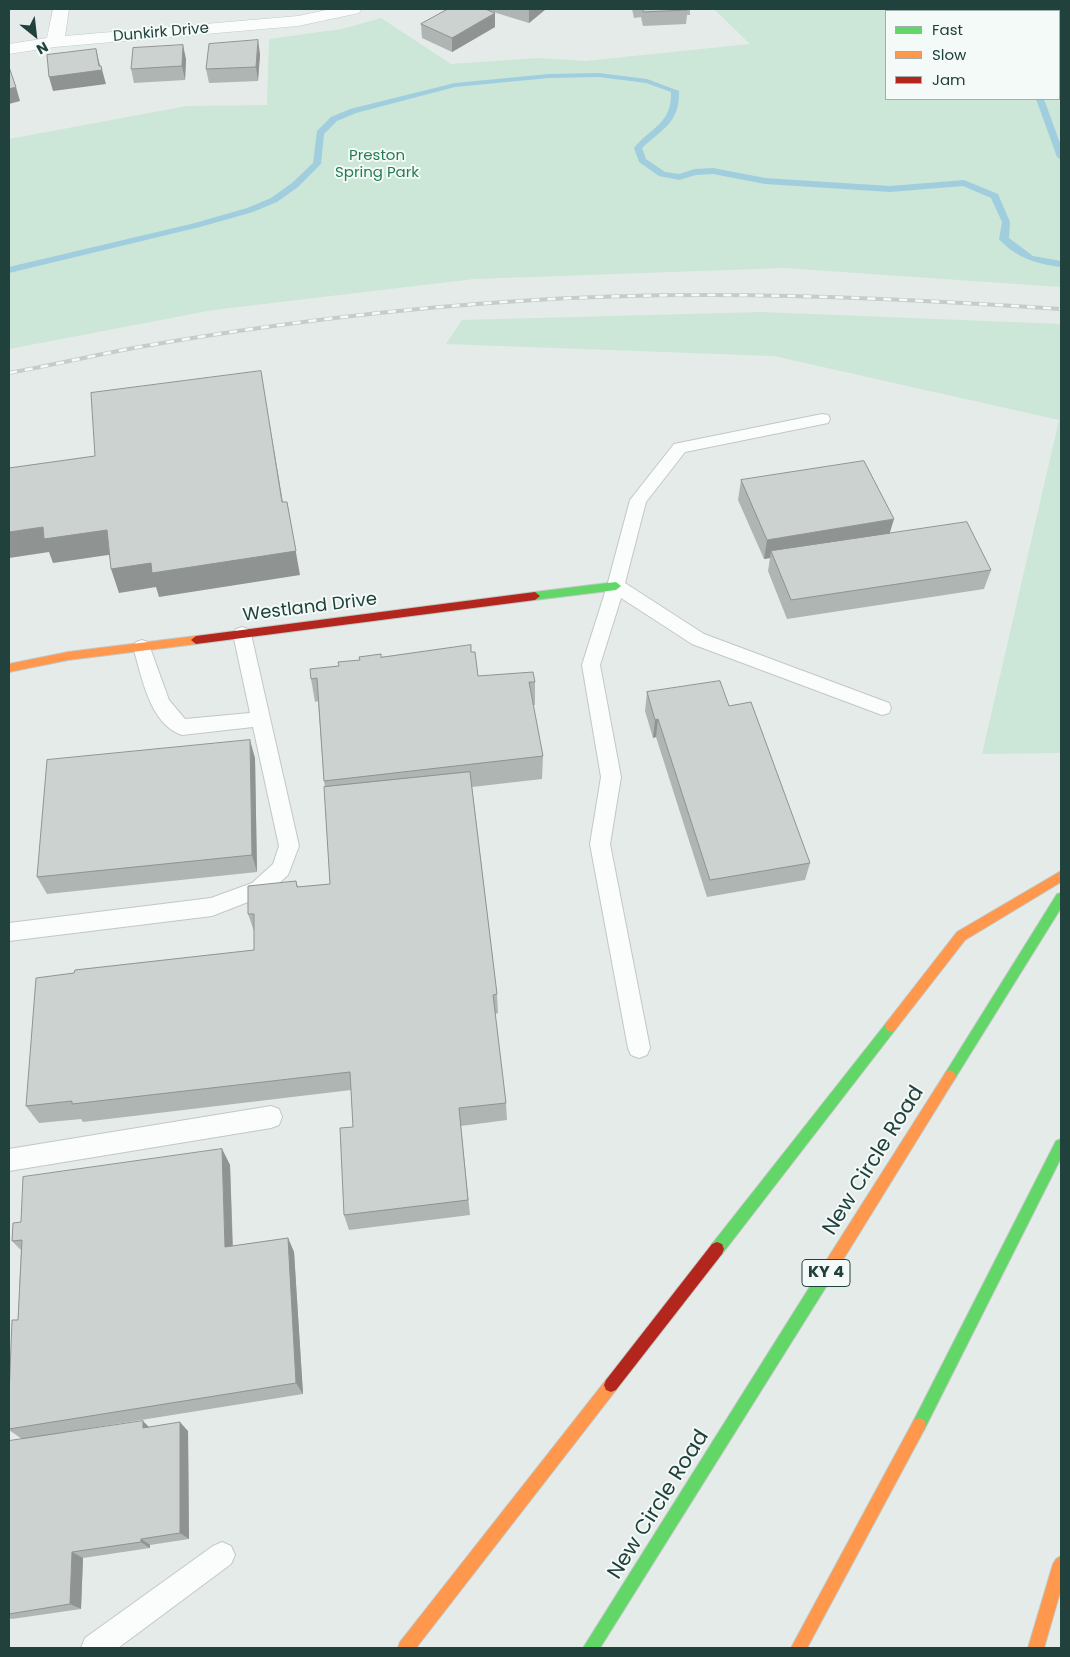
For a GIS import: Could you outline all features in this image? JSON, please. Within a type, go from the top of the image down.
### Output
[{"type":"main road","name":"Westland Drive","points":[[9,668],[68,656],[616,586]]},
{"type":"main road","points":[[406,1648],[961,936],[1061,876]]},
{"type":"main road","name":"New Circle Road","points":[[591,1648],[1061,898]]},
{"type":"main road","points":[[799,1648],[896,1469],[1061,1145]]},
{"type":"main road","points":[[1036,1648],[1061,1564]]},
{"type":"street","points":[[55,42],[61,9]]},
{"type":"street","name":"Dunkirk Drive","points":[[9,49],[55,42],[251,26],[312,18],[353,9]]},
{"type":"lane","points":[[639,1048],[600,844],[611,777],[591,665],[616,586],[638,500],[680,448],[822,419]]},
{"type":"lane","points":[[616,586],[698,639],[882,708]]},
{"type":"lane","points":[[9,932],[212,908],[259,888],[281,869],[289,846],[242,634]]},
{"type":"lane","points":[[142,647],[162,707],[173,721],[182,727],[261,719]]},
{"type":"lane","points":[[9,1160],[271,1117]]},
{"type":"lane","points":[[95,1648],[222,1555]]},
{"type":"green space","name":"Preston Spring Park","points":[[714,9],[1061,9],[1061,287],[784,268],[474,279],[213,310],[9,349],[9,139],[187,106],[267,105],[269,39],[342,29],[381,18],[451,64],[539,58],[585,61],[750,44]]},
{"type":"green space","points":[[762,312],[1061,324],[1061,753],[982,754],[1059,420],[774,356],[446,344],[462,320]]},
{"type":"building","points":[[448,9],[485,9],[495,13],[452,38],[421,24]]},
{"type":"building","points":[[643,9],[687,9],[687,10],[644,12]]},
{"type":"building","points":[[258,40],[256,67],[206,69],[209,44]]},
{"type":"building","points":[[183,45],[182,66],[131,69],[133,48]]},
{"type":"building","points":[[96,49],[99,66],[101,66],[102,70],[49,77],[47,55]]},
{"type":"building","points":[[9,67],[16,87],[9,89]]},
{"type":"building","points":[[261,371],[282,502],[287,502],[296,551],[152,573],[151,563],[111,569],[107,530],[44,539],[43,527],[9,532],[9,468],[95,456],[91,393]]},
{"type":"building","points":[[864,461],[894,519],[767,540],[741,480]]},
{"type":"building","points":[[967,522],[991,570],[791,600],[771,551]]},
{"type":"building","points":[[471,645],[471,652],[475,652],[478,676],[533,672],[535,682],[529,682],[543,756],[324,781],[317,678],[311,679],[310,669],[339,666],[338,662],[360,660],[359,657],[381,654],[381,657]]},
{"type":"building","points":[[720,681],[729,706],[751,702],[810,863],[710,880],[658,719],[655,720],[647,692]]},
{"type":"building","points":[[250,740],[252,855],[37,877],[47,760]]},
{"type":"building","points":[[470,772],[497,994],[493,995],[506,1103],[459,1108],[468,1200],[344,1215],[340,1128],[353,1127],[350,1072],[72,1104],[72,1101],[26,1106],[36,978],[74,973],[75,970],[254,950],[254,914],[248,914],[248,886],[296,881],[297,887],[330,884],[324,787]]},
{"type":"building","points":[[222,1149],[225,1247],[288,1238],[296,1383],[9,1429],[12,1320],[18,1320],[22,1240],[12,1241],[13,1223],[21,1222],[23,1177]]},
{"type":"building","points":[[143,1421],[143,1428],[180,1422],[180,1533],[141,1539],[141,1542],[72,1552],[70,1604],[9,1614],[9,1441]]},
{"type":"waterway","points":[[9,270],[197,225],[250,210],[274,200],[295,185],[317,164],[320,133],[334,119],[353,111],[455,85],[549,76],[599,75],[647,81],[675,91],[674,111],[670,118],[638,148],[642,160],[662,174],[679,177],[695,172],[713,171],[765,181],[890,189],[964,183],[995,196],[1006,222],[1004,239],[1030,258],[1061,264]]},
{"type":"waterway","points":[[1040,100],[1061,157]]},
{"type":"railway","points":[[9,373],[139,347],[281,325],[424,308],[519,301],[587,297],[790,296],[1061,309]]},
{"type":"traffic: fast","points":[[535,596],[616,586]]},
{"type":"traffic: fast","points":[[950,1076],[1061,898]]},
{"type":"traffic: fast","points":[[717,1249],[891,1026]]},
{"type":"traffic: fast","points":[[919,1425],[1061,1145]]},
{"type":"traffic: fast","points":[[591,1648],[831,1266]]},
{"type":"traffic: slow","points":[[9,668],[68,656],[196,640]]},
{"type":"traffic: slow","points":[[891,1026],[961,936],[1061,876]]},
{"type":"traffic: slow","points":[[831,1266],[950,1076]]},
{"type":"traffic: slow","points":[[406,1648],[611,1385]]},
{"type":"traffic: slow","points":[[799,1648],[919,1425]]},
{"type":"traffic: slow","points":[[1036,1648],[1061,1564]]},
{"type":"traffic: jam","points":[[196,640],[535,596]]},
{"type":"traffic: jam","points":[[611,1385],[717,1249]]}]
